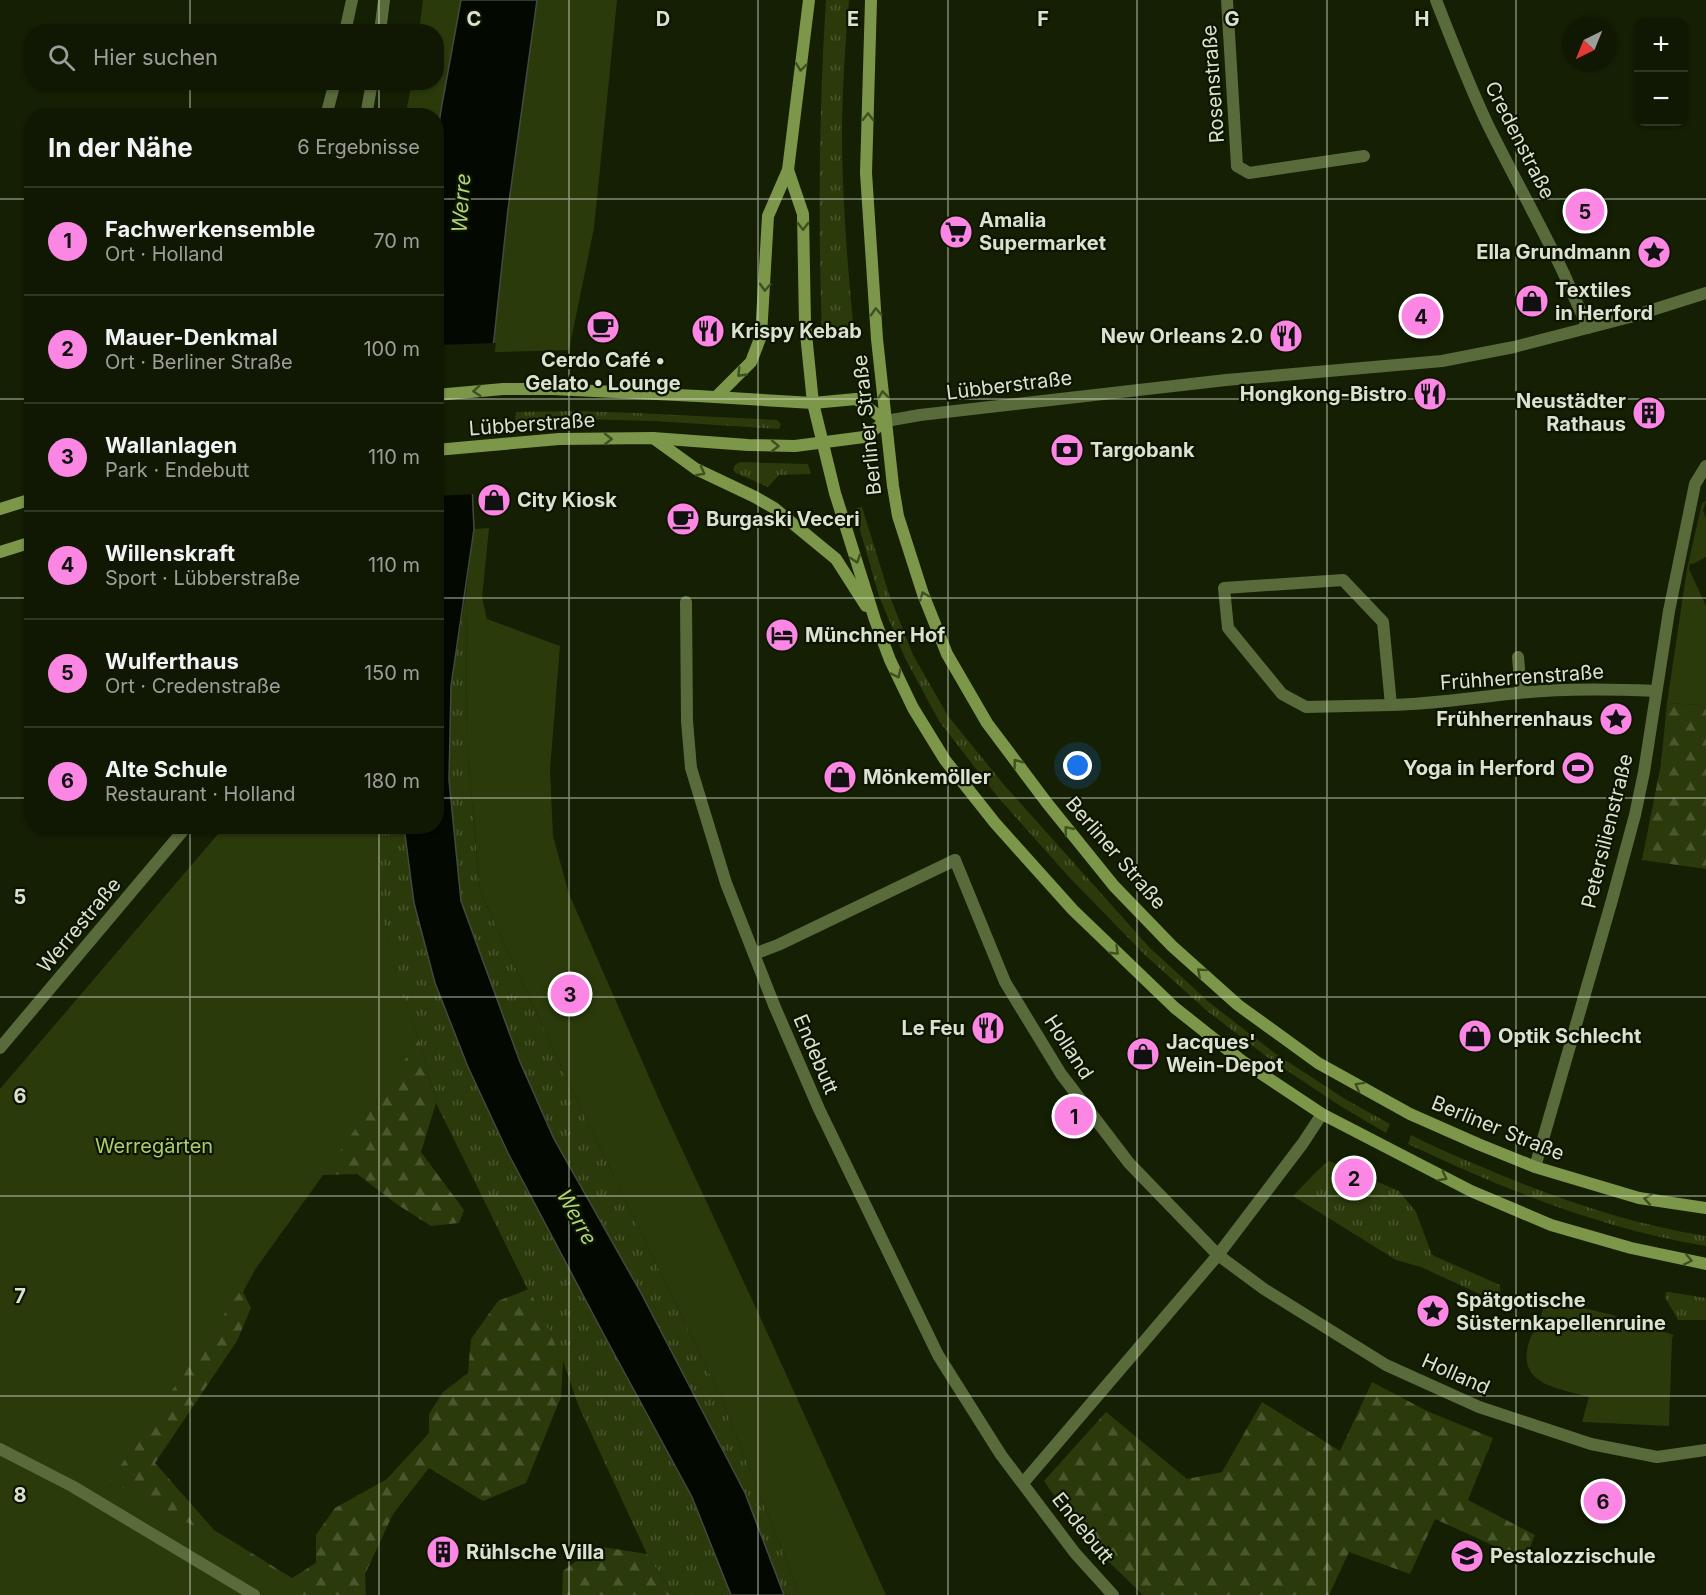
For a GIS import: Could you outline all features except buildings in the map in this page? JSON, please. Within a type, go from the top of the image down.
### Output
[{"type":"main road","name":"Berliner Straße","points":[[716,397],[751,362],[759,345],[763,324],[768,216],[788,170],[809,0]]},
{"type":"main road","name":"Berliner Straße","points":[[871,0],[867,173],[877,339],[893,486],[898,516],[922,594],[947,654],[987,723],[1047,803],[1114,886],[1172,945],[1238,1005],[1318,1063],[1410,1114],[1535,1167],[1639,1198],[1706,1208]]},
{"type":"main road","name":"Berliner Straße","points":[[788,170],[803,214],[805,324],[813,403],[835,493],[875,620],[890,660],[913,708],[945,760],[995,823],[1073,910],[1175,1008],[1242,1061],[1322,1114],[1471,1191],[1551,1225],[1631,1248],[1706,1264]]},
{"type":"main road","name":"Lübberstraße","points":[[444,394],[518,389],[598,390],[813,403],[856,399],[886,421],[864,437],[795,446],[653,438],[559,439],[444,449]]},
{"type":"main road","points":[[653,438],[696,469],[774,508],[836,559],[875,620]]},
{"type":"main road","points":[[0,509],[24,502]]},
{"type":"main road","points":[[0,552],[24,544]]},
{"type":"street","points":[[347,24],[352,0]]},
{"type":"street","points":[[381,24],[384,0]]},
{"type":"street","name":"Rosenstraße","points":[[1227,0],[1237,166],[1249,173],[1364,156]]},
{"type":"street","name":"Credenstraße","points":[[1436,0],[1487,123],[1548,239],[1588,328]]},
{"type":"street","points":[[329,108],[333,90]]},
{"type":"street","points":[[367,108],[371,90]]},
{"type":"street","name":"Lübberstraße","points":[[886,421],[920,415],[1226,380],[1442,362],[1588,328],[1706,293]]},
{"type":"street","name":"Petersilienstraße","points":[[1535,1167],[1635,815],[1644,772],[1669,611],[1695,484],[1706,466]]},
{"type":"street","name":"Frühherrenstraße","points":[[1391,705],[1383,622],[1343,580],[1224,588],[1228,628],[1282,694],[1306,707],[1391,705],[1421,704],[1521,692],[1602,689],[1656,691]]},
{"type":"street","name":"Endebutt","points":[[686,602],[687,721],[691,768],[726,883],[774,1005],[819,1109],[938,1355],[1001,1455],[1075,1553],[1113,1595]]},
{"type":"street","points":[[1518,657],[1521,692]]},
{"type":"street","name":"Werrestraße","points":[[0,1048],[180,834]]},
{"type":"street","name":"Holland","points":[[754,954],[778,945],[955,860],[1005,982],[1061,1074],[1129,1163],[1218,1255],[1264,1289],[1386,1365],[1479,1407],[1591,1444],[1657,1457],[1706,1450]]},
{"type":"street","points":[[1023,1484],[1218,1255],[1303,1143],[1322,1114]]},
{"type":"street","points":[[0,1449],[72,1486],[254,1595]]},
{"type":"green space","points":[[423,0],[617,0],[594,228],[569,350],[444,354],[444,108],[407,108],[411,90],[444,90],[444,24],[420,24]]},
{"type":"green space","points":[[826,0],[849,0],[843,91],[842,159],[854,333],[822,335],[820,167]]},
{"type":"green space","points":[[578,411],[777,420],[781,424],[779,429],[654,421],[515,420],[516,412]]},
{"type":"green space","points":[[740,462],[808,464],[811,474],[779,475],[768,487],[736,473],[733,470]]},
{"type":"green space","points":[[1706,501],[1703,510],[1706,519],[1706,557],[1693,564],[1690,563],[1689,569],[1706,606],[1706,709],[1699,705],[1667,703],[1687,569],[1702,503]]},
{"type":"green space","points":[[862,507],[889,594],[913,655],[948,716],[1005,786],[1150,948],[1210,1003],[1276,1054],[1345,1099],[1390,1124],[1386,1133],[1271,1060],[1206,1010],[1145,955],[1069,877],[997,796],[939,721],[905,658],[879,596],[854,509]]},
{"type":"green space","points":[[489,528],[482,598],[487,619],[560,646],[550,770],[553,836],[569,894],[661,1104],[886,1595],[800,1595],[719,1393],[574,1094],[480,891],[467,747],[466,593],[474,529]]},
{"type":"green space","points":[[466,593],[467,747],[480,891],[574,1094],[719,1393],[800,1595],[784,1595],[745,1493],[641,1293],[554,1139],[520,1062],[461,901],[449,780],[451,686]]},
{"type":"green space","points":[[1667,703],[1699,705],[1706,709],[1706,869],[1642,860],[1661,764]]},
{"type":"green space","name":"Werregärten","points":[[218,834],[376,834],[382,913],[399,985],[419,1040],[256,1268],[110,1481],[300,1583],[292,1595],[0,1595],[0,1089]]},
{"type":"green space","name":"Werregärten","points":[[366,834],[376,834],[382,913],[399,985],[419,1040],[436,1103],[421,1152],[464,1210],[459,1223],[431,1226],[357,1174],[323,1175],[256,1268],[243,1292],[251,1308],[237,1341],[155,1463],[214,1530],[292,1578],[316,1563],[316,1535],[335,1508],[387,1479],[429,1433],[429,1414],[443,1392],[468,1373],[471,1339],[498,1301],[529,1289],[563,1361],[561,1397],[526,1483],[483,1501],[429,1468],[393,1514],[365,1574],[366,1595],[0,1595],[0,1093]]},
{"type":"green space","points":[[376,834],[405,834],[414,903],[435,983],[468,1067],[508,1153],[692,1497],[731,1595],[673,1595],[647,1554],[579,1407],[563,1361],[436,1103],[419,1040],[399,985],[382,913]]},
{"type":"green space","points":[[1411,1135],[1509,1178],[1592,1209],[1649,1225],[1706,1236],[1706,1246],[1628,1229],[1553,1206],[1480,1177],[1408,1144]]},
{"type":"green space","points":[[1329,1161],[1399,1191],[1416,1212],[1432,1255],[1500,1285],[1501,1304],[1421,1267],[1396,1260],[1293,1196]]},
{"type":"green space","points":[[1666,1292],[1706,1298],[1706,1320],[1678,1320],[1665,1297]]},
{"type":"green space","points":[[1545,1299],[1609,1314],[1674,1335],[1672,1338],[1669,1426],[1582,1422],[1589,1397],[1552,1387],[1533,1375],[1528,1366],[1527,1354]]},
{"type":"green space","points":[[1372,1382],[1427,1411],[1493,1438],[1468,1500],[1535,1535],[1525,1560],[1435,1519],[1410,1574],[1349,1552],[1329,1595],[1143,1595],[1084,1538],[1044,1481],[1106,1412],[1187,1479],[1222,1472],[1262,1402],[1340,1451]]},
{"type":"green space","points":[[596,1546],[647,1554],[673,1595],[562,1595],[563,1571]]},
{"type":"water","name":"Werre","points":[[461,0],[537,0],[508,209],[494,339],[472,485],[474,529],[451,686],[449,780],[461,901],[520,1062],[554,1139],[641,1293],[745,1493],[784,1595],[731,1595],[692,1497],[508,1153],[468,1067],[435,983],[414,903],[405,834],[444,834],[444,108],[441,108]]},
{"type":"pier","points":[[496,343],[475,485],[476,494],[444,496],[444,345]]},
{"type":"place","name":"Wulferthaus","points":[[1585,211]]},
{"type":"place","name":"Amalia Supermarket","points":[[956,232]]},
{"type":"place","name":"Ella Grundmann","points":[[1654,252]]},
{"type":"place","name":"Textiles in Herford","points":[[1532,301]]},
{"type":"place","name":"Willenskraft","points":[[1421,316]]},
{"type":"place","name":"Cerdo Café • Gelato • Lounge","points":[[603,327]]},
{"type":"place","name":"Krispy Kebab","points":[[708,331]]},
{"type":"place","name":"New Orleans 2.0","points":[[1286,336]]},
{"type":"place","name":"Hongkong-Bistro","points":[[1430,394]]},
{"type":"place","name":"Neustädter Rathaus","points":[[1649,413]]},
{"type":"place","name":"Targobank","points":[[1067,450]]},
{"type":"place","name":"City Kiosk","points":[[494,500]]},
{"type":"place","name":"Burgaski Veceri","points":[[683,519]]},
{"type":"place","name":"Münchner Hof","points":[[782,635]]},
{"type":"place","name":"Frühherrenhaus","points":[[1616,719]]},
{"type":"place","name":"Yoga in Herford","points":[[1578,768]]},
{"type":"place","name":"Mönkemöller","points":[[840,777]]},
{"type":"place","name":"Wallanlagen","points":[[570,994]]},
{"type":"place","name":"Le Feu","points":[[988,1028]]},
{"type":"place","name":"Optik Schlecht","points":[[1475,1036]]},
{"type":"place","name":"Jacques' Wein-Depot","points":[[1143,1054]]},
{"type":"place","name":"Fachwerkensemble","points":[[1074,1116]]},
{"type":"place","name":"Mauer-Denkmal","points":[[1354,1178]]},
{"type":"place","name":"Spätgotische Süsternkapellenruine","points":[[1433,1311]]},
{"type":"place","name":"Alte Schule","points":[[1603,1501]]},
{"type":"place","name":"Rühlsche Villa","points":[[443,1552]]},
{"type":"place","name":"Pestalozzischule","points":[[1467,1556]]}]
